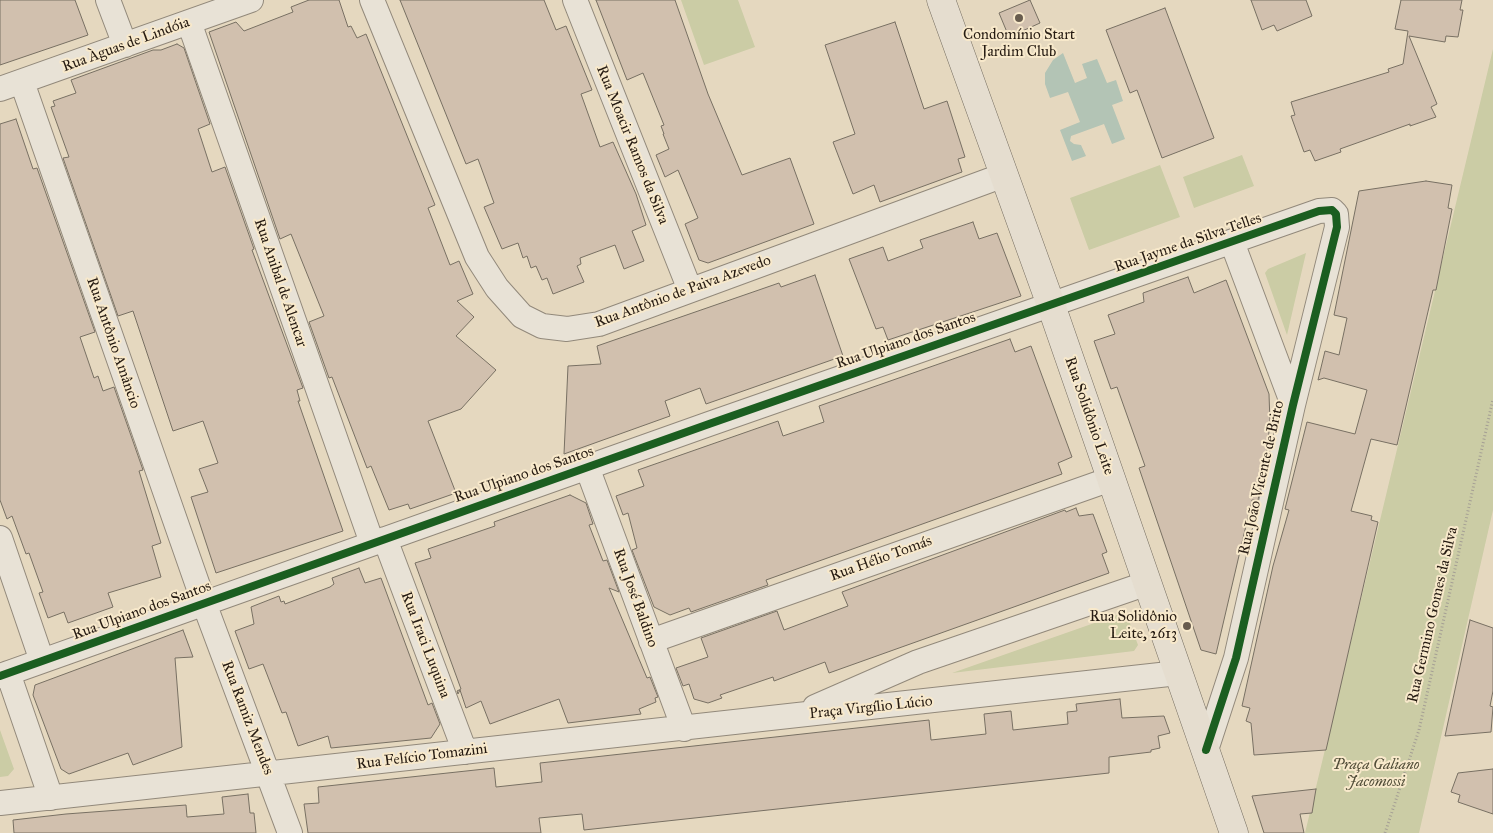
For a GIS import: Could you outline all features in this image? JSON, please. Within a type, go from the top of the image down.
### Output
[{"type":"main road","name":"Rua Solidônio Leite","points":[[941,0],[1051,305],[1234,833]]},
{"type":"street","points":[[108,0],[125,45]]},
{"type":"street","name":"Rua Àguas de Lindóia","points":[[11,85],[251,0]]},
{"type":"street","name":"Rua Antônio de Paiva Azevedo","points":[[372,0],[477,257],[497,288],[522,316],[542,326],[567,329],[599,324],[1004,176]]},
{"type":"street","name":"Rua Moacir Ramos da Silva","points":[[575,0],[690,290]]},
{"type":"street","name":"Rua Anibal de Alencar","points":[[189,22],[378,541]]},
{"type":"street","name":"Rua Antônio Amâncio","points":[[11,85],[204,603]]},
{"type":"street","name":"Rua Jayme da Silva Telles","points":[[1051,305],[1319,211],[1334,211]]},
{"type":"street","name":"Rua João Vicente de Brito","points":[[1206,750],[1236,658],[1293,405],[1337,227],[1334,211]]},
{"type":"street","points":[[1232,242],[1293,405]]},
{"type":"street","name":"Rua Ulpiano dos Santos","points":[[4,675],[587,467],[1051,305]]},
{"type":"street","name":"Rua José Baldino","points":[[587,467],[684,728]]},
{"type":"street","name":"Rua Hélio Tomás","points":[[651,641],[1111,479]]},
{"type":"street","points":[[0,538],[42,661]]},
{"type":"street","name":"Rua Iraci Luquina","points":[[378,541],[465,752]]},
{"type":"street","name":"Praça Virgílio Lúcio","points":[[792,717],[918,662],[1148,583]]},
{"type":"street","name":"Rua Ramiz Mendes","points":[[204,603],[290,833]]},
{"type":"street","name":"Praça Virgílio Lúcio","points":[[792,717],[1178,673]]},
{"type":"street","points":[[4,675],[51,798]]},
{"type":"street","name":"Rua Felício Tomazini","points":[[0,804],[792,717]]},
{"type":"green space","points":[[681,0],[738,0],[755,47],[704,65]]},
{"type":"green space","name":"Praça Galiano Jacomossi","points":[[1493,49],[1493,510],[1419,833],[1305,833]]},
{"type":"green space","points":[[1242,155],[1254,186],[1194,208],[1183,177]]},
{"type":"green space","points":[[1160,165],[1180,217],[1089,250],[1070,198]]},
{"type":"green space","points":[[1306,253],[1287,335],[1265,273],[1268,269]]},
{"type":"green space","points":[[1120,614],[1128,618],[1138,645],[1134,651],[952,673]]},
{"type":"green space","points":[[0,730],[14,769],[8,776],[0,777]]},
{"type":"shaded area","points":[[1063,53],[1075,83],[1087,78],[1082,64],[1097,59],[1107,83],[1116,80],[1123,101],[1112,105],[1125,139],[1112,144],[1104,124],[1071,136],[1070,141],[1081,145],[1086,156],[1072,161],[1060,130],[1080,122],[1068,92],[1050,98],[1045,84],[1045,73],[1053,60]]},
{"type":"building","points":[[0,0],[75,0],[88,35],[0,65]]},
{"type":"building","points":[[309,0],[339,0],[348,27],[351,26],[357,38],[366,34],[435,205],[428,208],[450,265],[459,261],[473,294],[457,301],[474,317],[456,336],[496,370],[461,409],[428,421],[456,493],[410,509],[408,504],[389,510],[371,466],[367,468],[332,377],[329,378],[309,322],[324,316],[291,234],[280,239],[209,32],[236,22],[244,31],[293,12],[291,7]]},
{"type":"building","points":[[400,0],[544,0],[556,30],[566,26],[592,90],[581,94],[600,147],[613,142],[636,194],[646,225],[632,231],[644,261],[624,269],[615,245],[580,258],[581,264],[577,266],[584,282],[553,294],[547,278],[542,280],[536,266],[531,268],[527,256],[523,258],[518,243],[502,249],[484,207],[494,203],[478,159],[466,164]]},
{"type":"building","points":[[596,0],[675,0],[708,94],[742,175],[790,158],[814,224],[708,263],[699,260],[685,224],[698,218],[678,170],[665,177],[656,155],[669,149],[661,126],[664,125],[643,73],[627,80]]},
{"type":"building","name":"Condomínio Start Jardim Club","points":[[1030,0],[1040,23],[1009,37],[999,13]]},
{"type":"building","points":[[1251,0],[1306,0],[1312,16],[1277,31],[1274,25],[1262,30]]},
{"type":"building","points":[[1401,0],[1462,0],[1460,10],[1463,10],[1458,37],[1446,36],[1445,42],[1409,36],[1437,104],[1431,107],[1436,117],[1410,126],[1410,124],[1340,149],[1341,152],[1315,161],[1310,150],[1304,152],[1291,116],[1295,115],[1291,102],[1389,72],[1388,69],[1403,64],[1408,31],[1395,29]]},
{"type":"building","points":[[1165,8],[1214,138],[1162,158],[1137,90],[1130,93],[1106,30]]},
{"type":"building","points":[[895,22],[924,109],[947,101],[965,157],[958,159],[962,172],[880,202],[874,185],[853,194],[833,142],[855,134],[825,45]]},
{"type":"building","points":[[177,44],[184,48],[210,124],[198,129],[212,172],[225,167],[254,249],[252,250],[303,388],[297,390],[300,401],[298,401],[343,531],[216,573],[191,497],[208,492],[199,469],[218,463],[203,421],[173,431],[133,311],[118,316],[63,158],[69,157],[51,107],[55,106],[53,101],[76,93],[71,80],[153,50],[161,50]]},
{"type":"building","points":[[16,119],[33,169],[37,168],[95,332],[80,337],[94,378],[98,376],[103,391],[114,387],[143,470],[139,471],[161,543],[152,546],[161,577],[108,593],[113,607],[68,623],[64,612],[48,618],[39,593],[43,592],[29,553],[26,554],[12,516],[7,519],[0,500],[0,124]]},
{"type":"building","points":[[1426,181],[1452,185],[1448,208],[1452,209],[1436,290],[1433,290],[1397,445],[1371,439],[1351,511],[1372,516],[1371,520],[1378,522],[1326,750],[1254,755],[1251,723],[1246,721],[1250,708],[1242,706],[1273,566],[1289,510],[1285,509],[1307,422],[1355,434],[1367,390],[1324,378],[1318,380],[1325,351],[1339,355],[1347,318],[1334,315],[1359,191]]},
{"type":"building","points":[[973,222],[979,239],[997,233],[1021,296],[888,340],[883,327],[876,329],[849,259],[883,247],[888,261],[923,248],[920,240]]},
{"type":"building","points":[[815,275],[843,356],[706,404],[700,388],[665,401],[670,416],[564,454],[568,366],[601,364],[597,346],[779,283],[781,287]]},
{"type":"building","points":[[1188,277],[1194,293],[1226,280],[1269,394],[1270,423],[1265,466],[1258,500],[1252,500],[1216,654],[1201,650],[1139,468],[1145,466],[1117,387],[1111,389],[1094,341],[1115,334],[1108,315],[1144,302],[1143,293]]},
{"type":"building","points":[[1010,339],[1015,352],[1031,346],[1072,457],[1058,463],[1062,474],[766,580],[768,585],[691,612],[689,608],[670,615],[654,607],[632,550],[637,548],[628,513],[623,515],[616,496],[644,486],[638,470],[778,421],[783,436],[824,422],[819,406]]},
{"type":"building","points":[[570,495],[586,503],[593,524],[589,525],[603,561],[607,560],[619,592],[609,588],[647,678],[650,677],[658,697],[655,698],[656,702],[639,709],[641,714],[568,723],[559,699],[490,724],[481,701],[466,708],[460,690],[458,694],[457,691],[461,689],[415,563],[431,558],[428,549],[495,526],[494,522]]},
{"type":"building","points":[[1076,508],[1079,516],[1093,514],[1107,552],[1102,554],[1109,573],[829,673],[825,662],[774,681],[773,677],[720,695],[722,698],[708,703],[694,699],[689,684],[683,686],[676,668],[708,657],[701,638],[777,611],[784,630],[848,606],[842,592],[1065,510],[1066,512]]},
{"type":"building","points":[[359,568],[365,583],[381,578],[428,705],[432,703],[440,724],[431,738],[331,748],[328,736],[298,746],[286,712],[282,713],[263,664],[249,669],[235,631],[254,624],[251,607],[279,596],[281,602],[284,601],[285,604],[330,587],[334,584],[332,578]]},
{"type":"building","points":[[1470,620],[1493,628],[1493,691],[1490,706],[1493,707],[1491,732],[1445,736]]},
{"type":"building","points":[[183,630],[193,657],[175,658],[182,747],[133,765],[128,753],[69,774],[61,769],[33,695],[35,685]]},
{"type":"building","points":[[1120,699],[1122,718],[1164,716],[1170,733],[1158,736],[1160,748],[1151,750],[1151,752],[1109,757],[1109,773],[584,830],[582,814],[539,818],[541,833],[308,833],[304,804],[319,803],[318,787],[494,768],[496,787],[542,782],[540,763],[929,720],[931,740],[986,734],[984,714],[1011,711],[1013,730],[1068,724],[1067,712],[1077,711],[1076,704]]},
{"type":"building","points":[[1493,769],[1493,814],[1458,802],[1460,795],[1451,792],[1458,773]]},
{"type":"building","points":[[1316,789],[1312,813],[1300,814],[1304,833],[1264,833],[1252,796]]},
{"type":"building","points":[[248,794],[250,813],[254,813],[256,833],[14,833],[13,820],[66,814],[186,805],[187,817],[224,814],[222,797]]},
{"type":"cycle path","points":[[0,676],[709,424],[1319,211],[1332,210],[1336,214],[1337,227],[1293,405],[1236,658],[1206,750]]},
{"type":"place","name":"Condomínio Start Jardim Club","points":[[1019,18]]},
{"type":"place","name":"Rua Solidônio Leite, 2613","points":[[1187,626]]}]
